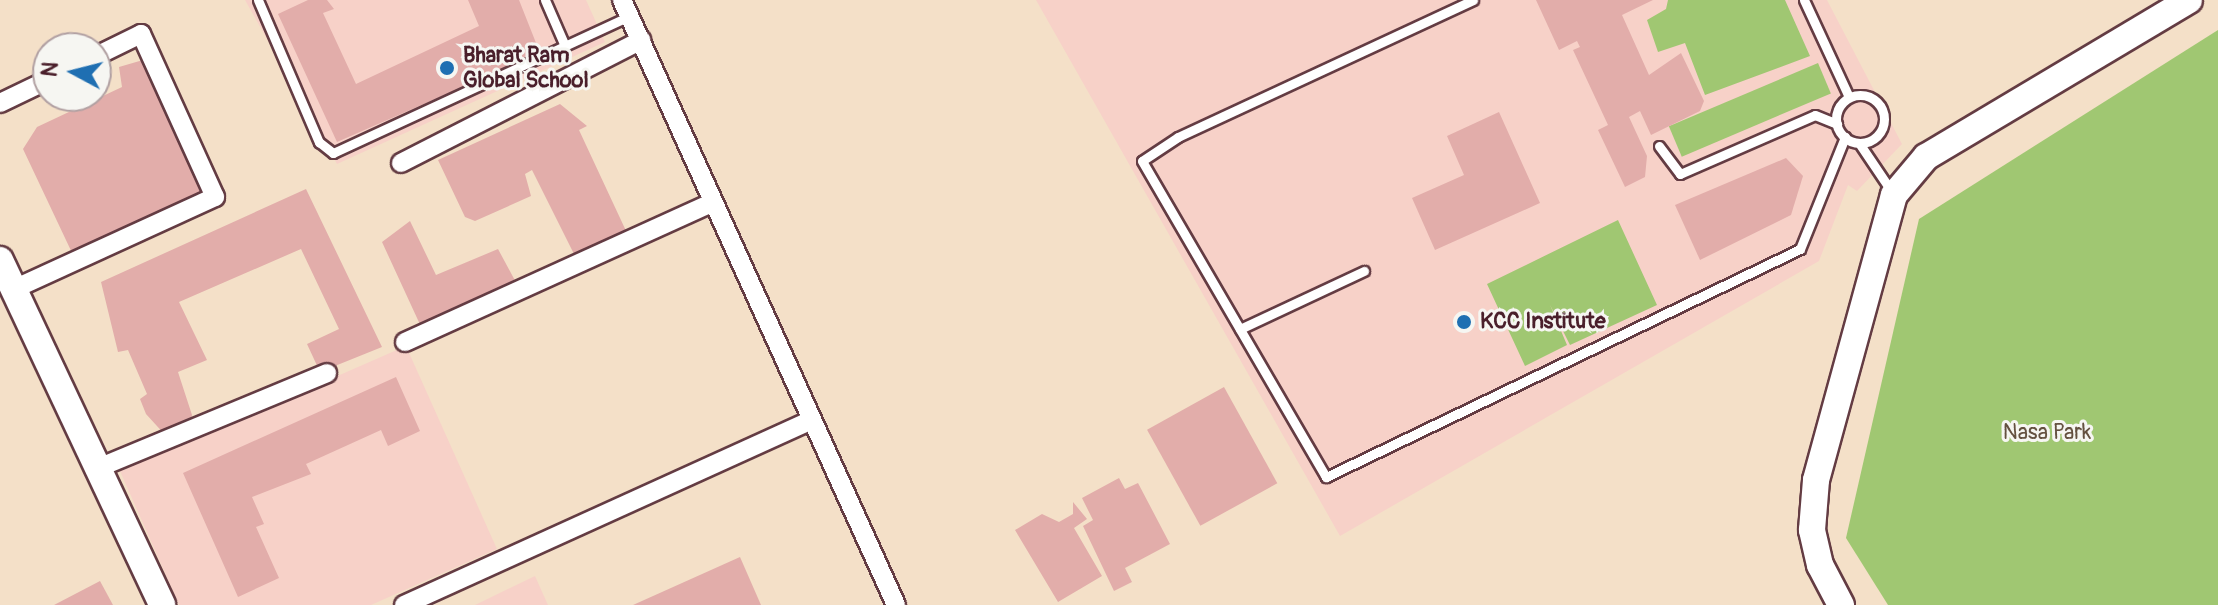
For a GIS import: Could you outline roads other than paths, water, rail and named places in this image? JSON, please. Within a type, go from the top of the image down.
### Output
[{"type":"street","points":[[1841,605],[1820,565],[1812,530],[1816,480],[1894,195],[1926,157],[2189,0]]},
{"type":"street","points":[[626,8],[711,203],[896,605]]},
{"type":"street","points":[[14,289],[215,197],[141,34],[112,48]]},
{"type":"street","points":[[401,163],[641,40]]},
{"type":"street","points":[[0,103],[32,88]]},
{"type":"street","points":[[405,342],[711,203]]},
{"type":"street","points":[[0,260],[162,605]]},
{"type":"street","points":[[98,468],[327,373]]},
{"type":"street","points":[[404,605],[810,421]]},
{"type":"lane","points":[[258,0],[319,142],[333,153],[565,46],[626,8]]},
{"type":"lane","points":[[545,0],[565,46]]},
{"type":"lane","points":[[1473,0],[1178,137],[1142,161],[1326,477],[1800,249],[1845,137]]},
{"type":"lane","points":[[1804,0],[1849,97],[1837,124]]},
{"type":"lane","points":[[1849,97],[1872,98],[1884,118],[1874,138],[1859,143]]},
{"type":"lane","points":[[1659,146],[1680,174],[1815,115],[1837,124],[1845,137],[1859,143],[1894,195]]},
{"type":"lane","points":[[1240,329],[1364,271]]},
{"type":"place","name":"Bharat Ram Global School","points":[[447,68]]},
{"type":"place","name":"KCC Institute","points":[[1464,322]]},
{"type":"park label","name":"Nasa Park","points":[[2047,433]]}]
